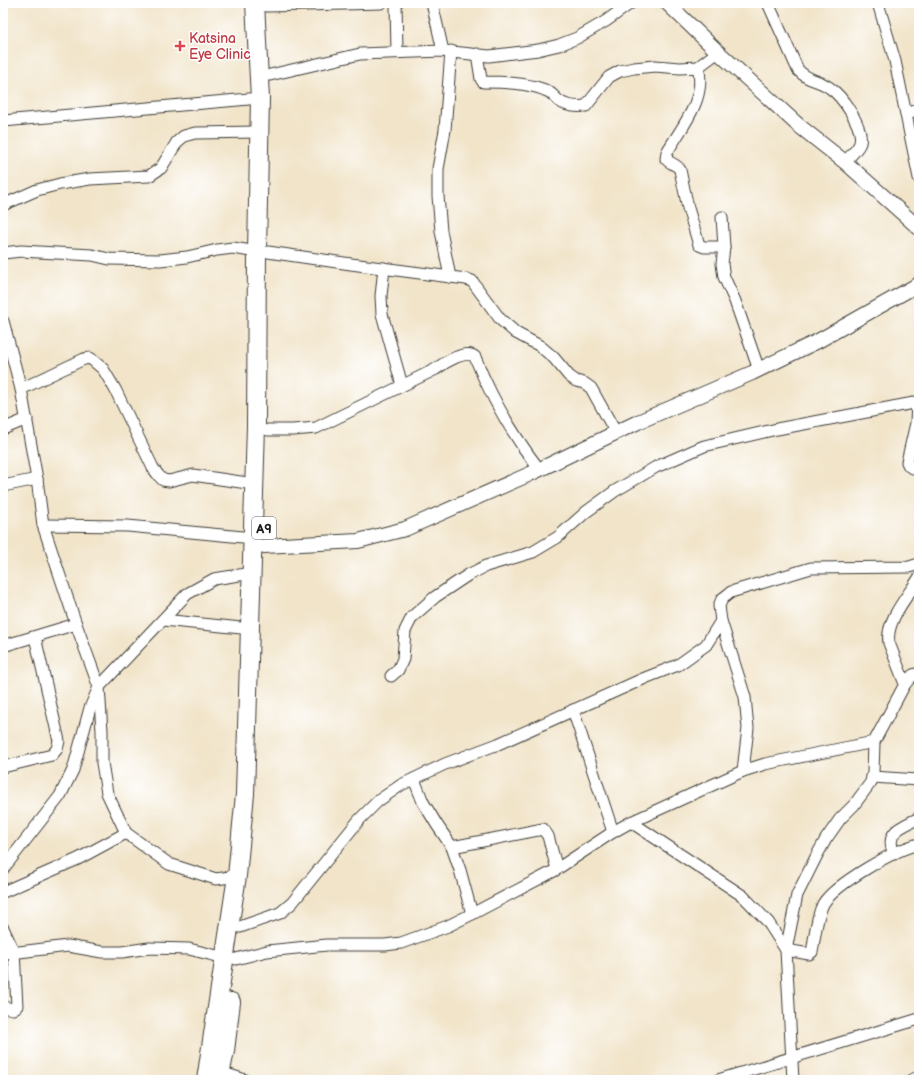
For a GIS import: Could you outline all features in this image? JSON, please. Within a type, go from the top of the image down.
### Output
[{"type":"highway","name":"A9","points":[[215,1077],[230,958],[237,876],[250,794],[252,573],[259,542],[254,484],[263,219],[270,75],[263,4]]},
{"type":"highway","name":"A9","points":[[263,4],[259,132],[263,219]]},
{"type":"highway","name":"A9","points":[[230,958],[240,927],[248,878],[259,542],[265,484],[268,430],[262,252]]},
{"type":"street","points":[[263,4],[381,3]]},
{"type":"street","points":[[396,3],[397,52]]},
{"type":"street","points":[[432,3],[447,51],[445,124],[438,169],[438,196],[441,231],[450,276]]},
{"type":"street","points":[[270,75],[360,54],[447,51],[489,56],[538,50],[559,45],[577,38],[631,3]]},
{"type":"street","points":[[668,3],[718,52],[798,125],[845,162],[919,228]]},
{"type":"street","points":[[768,3],[798,70],[804,76],[831,88],[842,99],[857,123],[861,140],[860,145],[845,162]]},
{"type":"street","points":[[878,3],[895,62],[907,114],[919,178]]},
{"type":"street","points":[[477,54],[482,79],[484,82],[504,81],[548,91],[560,102],[580,107],[586,106],[608,78],[620,71],[655,66],[680,68],[698,67],[718,52]]},
{"type":"street","points":[[698,67],[700,79],[697,100],[667,152],[666,159],[668,162],[678,166],[680,170],[688,208],[699,245],[704,247],[724,247]]},
{"type":"street","points":[[3,121],[260,98]]},
{"type":"street","points":[[907,114],[919,108]]},
{"type":"street","points":[[3,205],[37,190],[90,178],[149,176],[161,168],[177,142],[189,134],[259,132]]},
{"type":"street","points":[[722,216],[724,247],[722,264],[724,277],[735,301],[759,370]]},
{"type":"street","points":[[3,253],[20,251],[92,255],[109,259],[160,260],[187,257],[233,248],[466,279],[472,281],[500,319],[510,328],[516,333],[540,346],[554,358],[569,376],[591,388],[616,433]]},
{"type":"street","points":[[384,268],[381,296],[382,314],[402,385]]},
{"type":"street","points":[[43,525],[128,526],[259,542],[358,540],[384,535],[405,529],[427,520],[539,470],[616,433],[759,370],[818,341],[919,284]]},
{"type":"street","points":[[4,328],[22,389],[43,525],[99,687],[102,731],[102,763],[107,793],[126,833],[169,864],[216,879],[237,876]]},
{"type":"street","points":[[268,430],[316,428],[436,369],[452,359],[467,354],[472,354],[475,357],[487,386],[509,426],[520,445],[539,470]]},
{"type":"street","points":[[22,389],[84,359],[90,358],[103,369],[115,388],[153,468],[158,476],[163,480],[169,481],[193,475],[254,484]]},
{"type":"street","points":[[391,676],[398,670],[403,659],[405,631],[412,617],[436,597],[468,575],[486,566],[533,552],[558,537],[586,512],[615,491],[656,467],[704,446],[776,429],[918,402],[916,422],[906,462],[908,466],[919,471]]},
{"type":"street","points":[[3,429],[27,419]]},
{"type":"street","points":[[3,486],[37,480]]},
{"type":"street","points":[[743,771],[748,728],[744,696],[721,621],[719,606],[722,599],[731,592],[811,568],[909,566],[919,564]]},
{"type":"street","points":[[3,869],[60,796],[73,770],[90,708],[99,687],[187,594],[214,580],[252,573]]},
{"type":"street","points":[[904,684],[889,643],[888,636],[902,602],[919,578]]},
{"type":"street","points":[[163,620],[251,629]]},
{"type":"street","points":[[240,927],[280,913],[292,903],[359,820],[384,797],[401,785],[446,764],[498,744],[638,681],[678,665],[706,645],[721,621]]},
{"type":"street","points":[[3,646],[76,624]]},
{"type":"street","points":[[3,767],[52,755],[57,749],[60,741],[34,637]]},
{"type":"street","points":[[793,1080],[786,950],[797,895],[816,855],[840,819],[854,806],[871,782],[874,742],[904,684],[913,675],[919,672]]},
{"type":"street","points":[[573,710],[613,832]]},
{"type":"street","points":[[8,953],[68,946],[102,952],[122,952],[150,948],[189,949],[230,958],[267,951],[327,945],[401,943],[448,926],[472,914],[557,869],[613,832],[631,822],[743,771],[765,764],[874,742]]},
{"type":"street","points":[[872,777],[919,780]]},
{"type":"street","points":[[414,779],[423,802],[452,847],[472,914]]},
{"type":"street","points":[[894,854],[891,846],[891,837],[896,831],[919,818]]},
{"type":"street","points":[[631,822],[743,896],[768,922],[786,950],[811,954],[819,916],[824,904],[832,894],[862,870],[894,854],[919,844]]},
{"type":"street","points":[[452,847],[542,829],[548,836],[557,869]]},
{"type":"street","points":[[3,892],[78,859],[126,833]]},
{"type":"street","points":[[3,928],[17,1006],[13,1009],[3,1007]]},
{"type":"street","points":[[718,1080],[919,1020]]},
{"type":"street","points":[[215,1077],[245,1080]]},
{"type":"street","points":[[911,1080],[919,1077]]},
{"type":"place","name":"Katsina Eye Clinic","points":[[180,46]]}]
